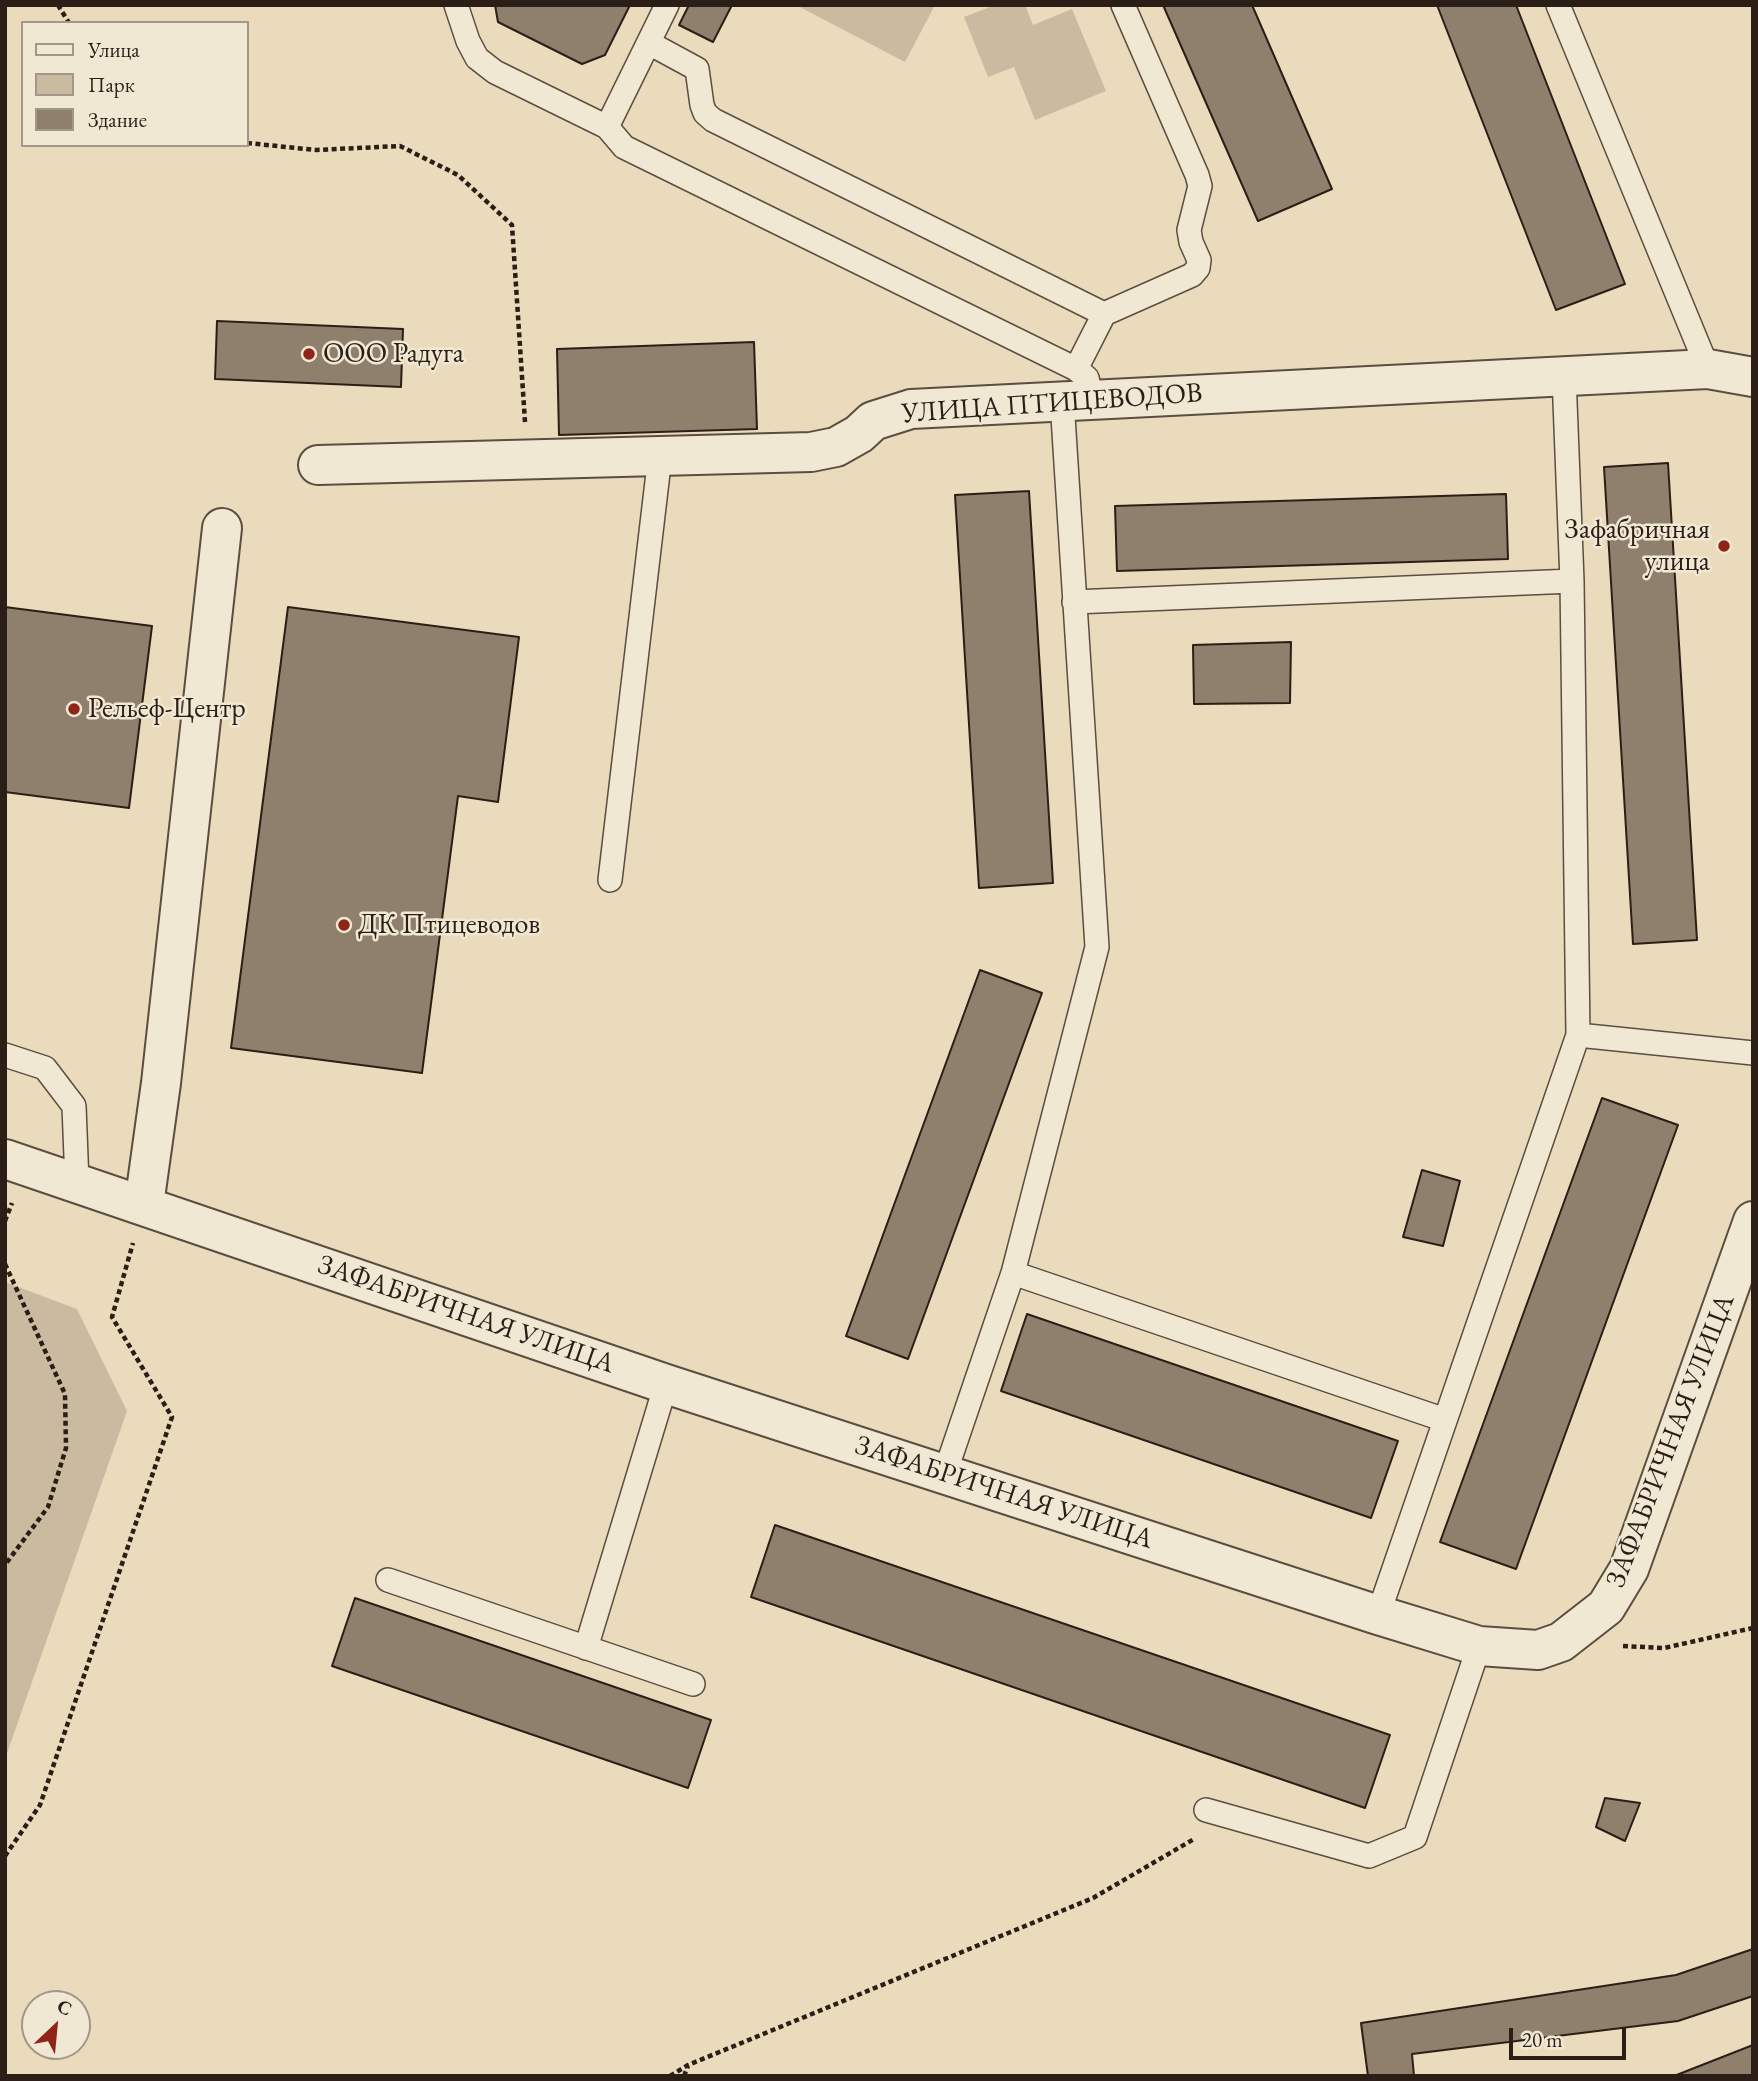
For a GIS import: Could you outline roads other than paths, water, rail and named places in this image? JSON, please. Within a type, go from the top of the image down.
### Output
[{"type":"street","name":"УЛИЦА ПТИЦЕВОДОВ","points":[[318,465],[811,452],[836,447],[859,434],[873,421],[911,409],[1077,390],[1564,376],[1708,369],[1753,377]]},
{"type":"street","points":[[144,1205],[161,1083],[222,528]]},
{"type":"street","name":"ЗАФАБРИЧНАЯ УЛИЦА","points":[[5,1159],[666,1384],[1378,1615],[1479,1646],[1538,1650],[1561,1642],[1606,1607],[1629,1569],[1753,1221]]},
{"type":"lane","points":[[456,5],[468,41],[477,58],[495,72],[607,127],[624,147],[1077,390]]},
{"type":"lane","points":[[607,127],[667,5]]},
{"type":"lane","points":[[944,1473],[1013,1273],[1097,947],[1074,602],[1077,390],[1104,314],[1192,275],[1198,268],[1199,260],[1191,243],[1189,230],[1200,186],[1197,175],[1123,5]]},
{"type":"lane","points":[[1558,5],[1708,369]]},
{"type":"lane","points":[[649,43],[697,69],[702,104],[705,113],[713,120],[1104,314]]},
{"type":"lane","points":[[1378,1615],[1578,1035],[1573,581],[1564,376]]},
{"type":"lane","points":[[610,880],[660,456]]},
{"type":"lane","points":[[1074,602],[1573,581]]},
{"type":"lane","points":[[1578,1035],[1753,1053]]},
{"type":"lane","points":[[5,1055],[45,1068],[74,1106],[78,1183]]},
{"type":"lane","points":[[1013,1273],[1445,1420]]},
{"type":"lane","points":[[586,1648],[666,1384]]},
{"type":"lane","points":[[388,1580],[693,1684]]},
{"type":"lane","points":[[1206,1810],[1369,1857],[1415,1837],[1479,1646]]},
{"type":"place","name":"ООО Радуга","points":[[309,354]]},
{"type":"place","name":"Зафабричная улица","points":[[1724,546]]},
{"type":"place","name":"Рельеф-Центр","points":[[74,709]]},
{"type":"place","name":"ДК Птицеводов","points":[[344,925]]}]
